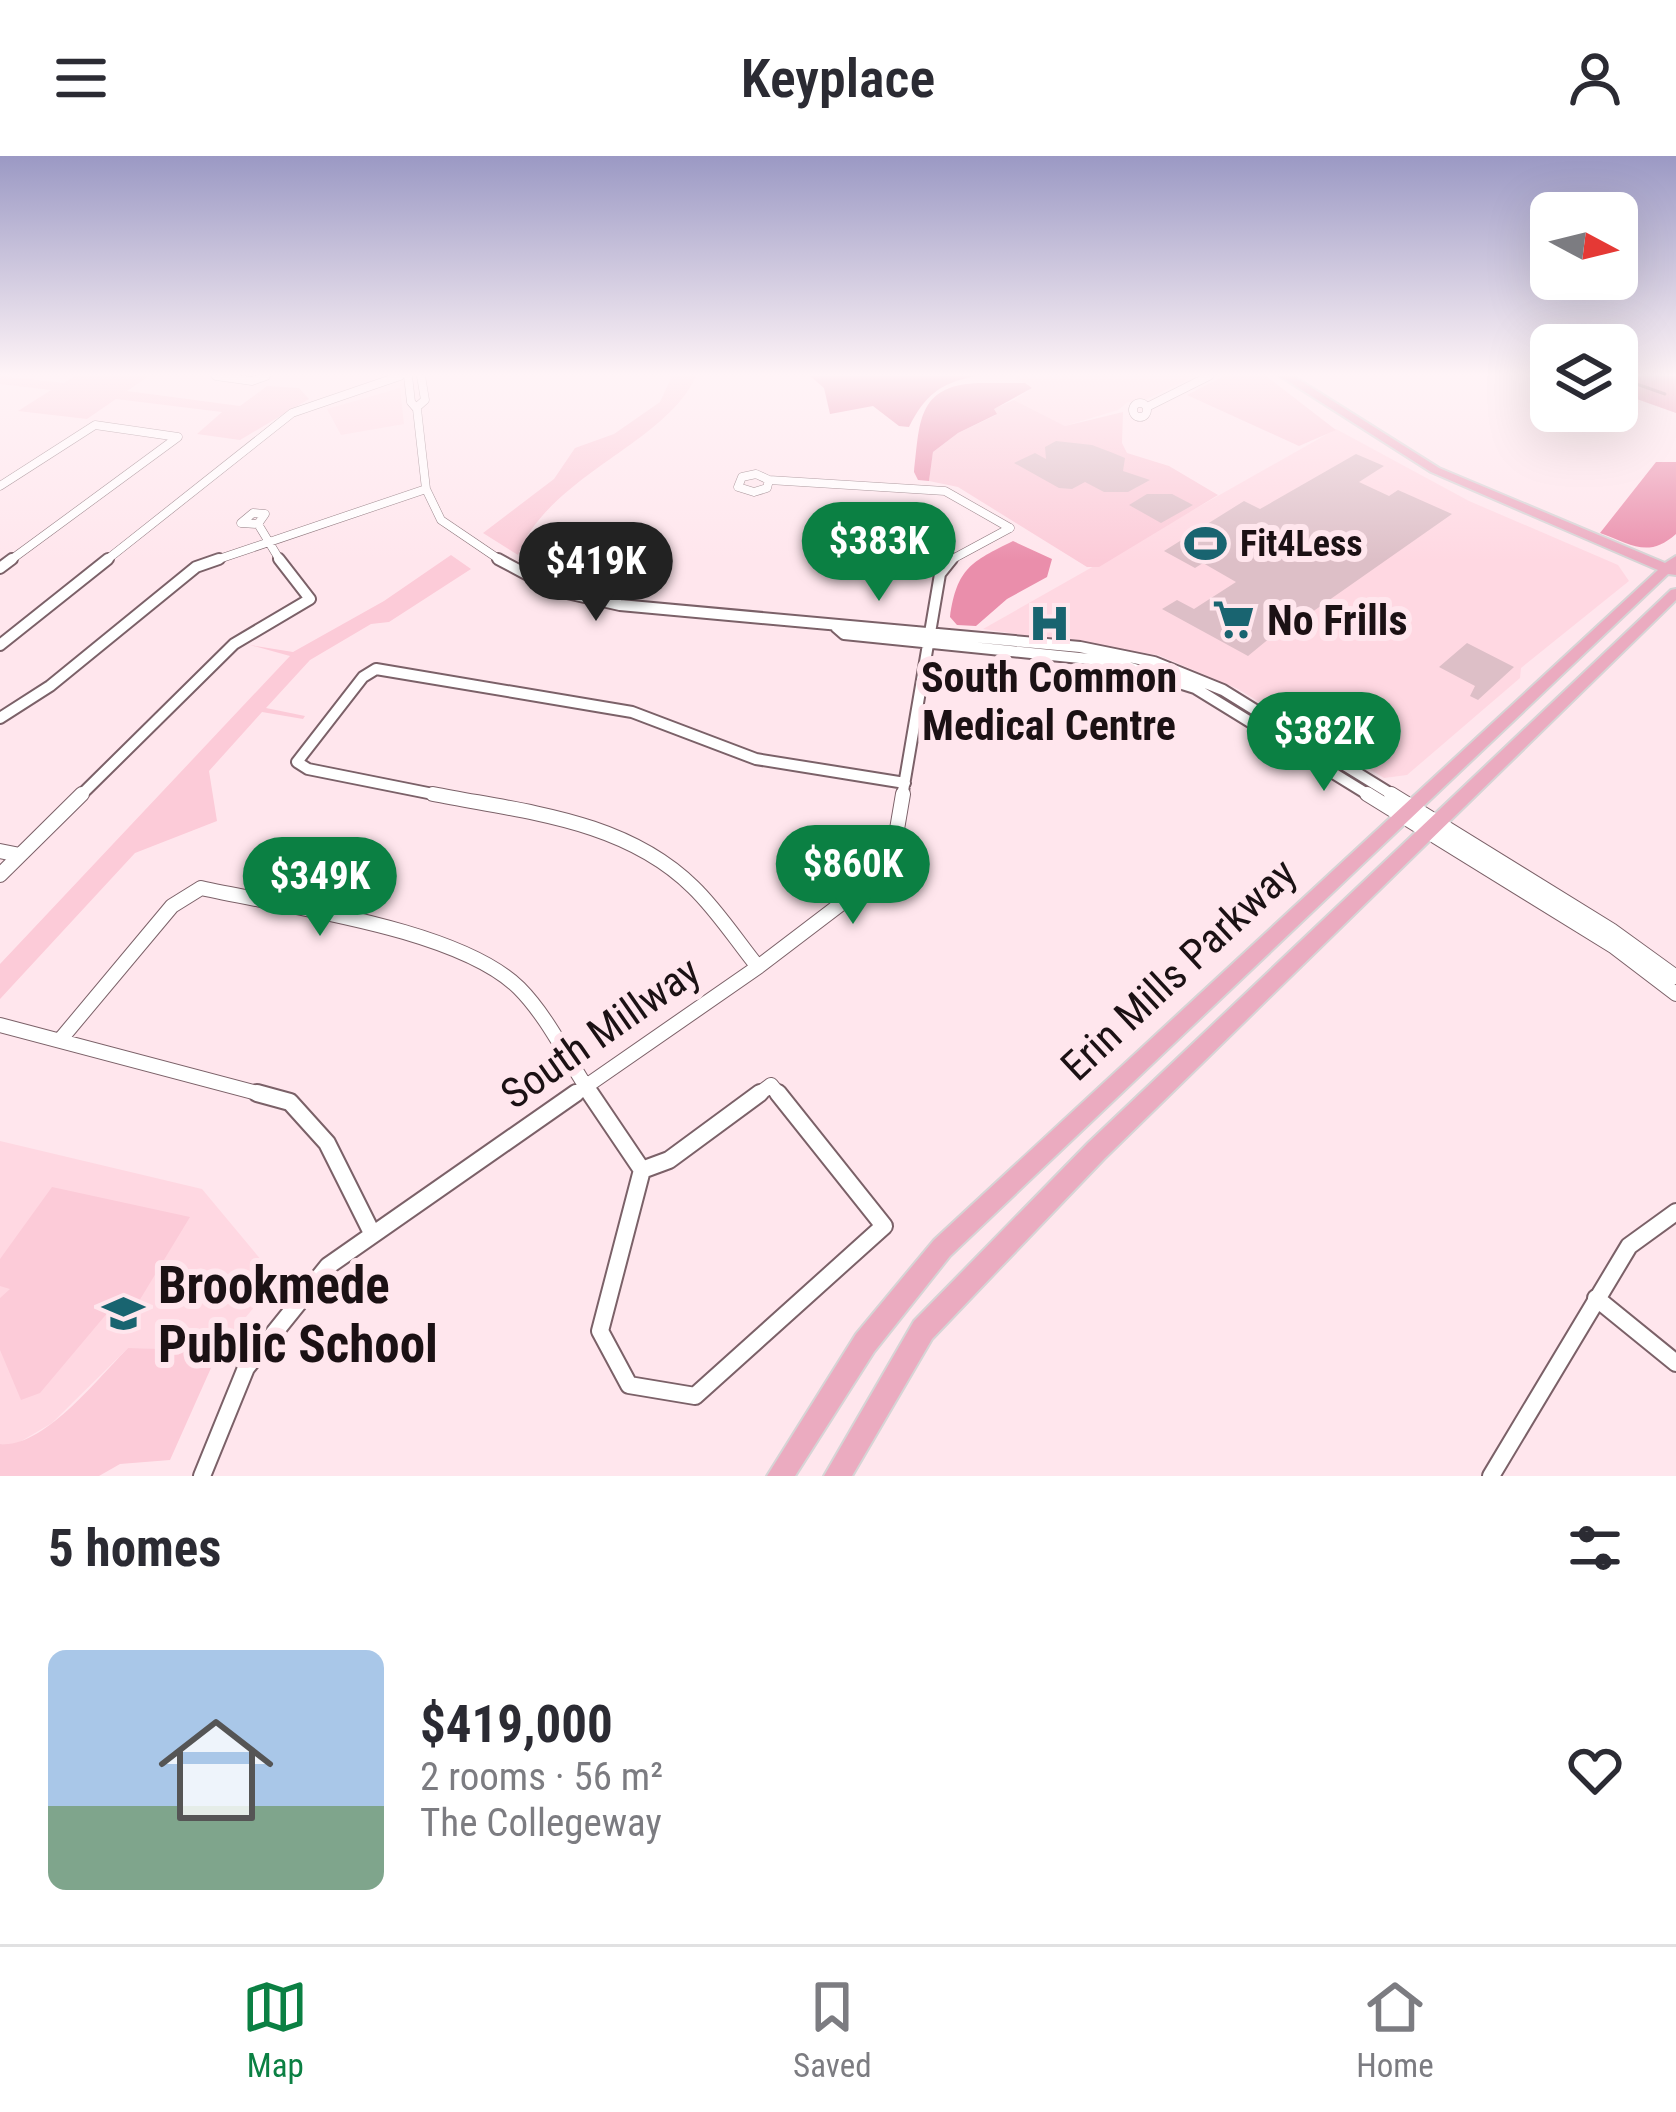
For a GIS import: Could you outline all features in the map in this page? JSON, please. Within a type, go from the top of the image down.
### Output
[{"type":"main road","points":[[1366,438],[1424,472],[1669,569],[1676,583]]},
{"type":"main road","name":"Erin Mills Parkway","points":[[779,1476],[866,1343],[942,1248],[1669,569]]},
{"type":"main road","name":"Erin Mills Parkway","points":[[837,1476],[923,1330],[1096,1151],[1676,593]]},
{"type":"street","points":[[0,486],[75,438]]},
{"type":"street","points":[[0,568],[177,438]]},
{"type":"street","points":[[0,642],[260,438]]},
{"type":"street","points":[[420,438],[426,489],[448,528],[558,591],[620,604],[836,627],[844,634],[928,637],[1095,659],[1156,672],[1213,697],[1407,810],[1613,946],[1676,994]]},
{"type":"street","name":"South Millway","points":[[202,1476],[231,1399],[258,1348],[328,1266],[758,967],[872,880],[896,841],[928,637],[947,562],[1010,528],[945,490],[769,480]]},
{"type":"street","points":[[0,718],[50,686],[178,578],[426,489]]},
{"type":"street","points":[[0,875],[246,634],[304,605],[309,595],[266,543],[258,524]]},
{"type":"street","points":[[758,967],[695,888],[622,837],[577,823],[308,769],[297,762],[363,677],[376,669],[632,712],[756,759],[905,783]]},
{"type":"street","points":[[1433,827],[1676,977]]},
{"type":"street","points":[[0,850],[20,855]]},
{"type":"street","points":[[60,1040],[172,906],[201,888],[467,952],[520,989],[642,1170],[601,1331],[629,1385],[695,1396],[884,1226],[771,1085],[669,1160],[642,1170]]},
{"type":"street","points":[[0,1025],[290,1102],[327,1143],[372,1233]]},
{"type":"street","points":[[1494,1475],[1629,1246],[1676,1212]]},
{"type":"street","points":[[1596,1298],[1676,1364]]},
{"type":"shaded area","points":[[604,438],[639,438],[554,503],[533,527],[518,555],[483,533],[554,479],[575,448]]},
{"type":"shaded area","points":[[918,438],[952,438],[933,452],[929,481],[918,480],[914,472]]},
{"type":"shaded area","points":[[952,438],[1122,438],[1127,453],[1169,466],[1218,495],[1099,567],[1087,567],[958,487],[929,481],[933,452]]},
{"type":"shaded area","points":[[1281,438],[1318,438],[1299,446]]},
{"type":"shaded area","points":[[1321,438],[1352,438],[1469,501],[1618,565],[1629,581],[1521,668],[1520,678],[1407,775],[1384,778],[1238,689],[1158,655],[983,629]]},
{"type":"shaded area","points":[[1656,462],[1676,462],[1676,534],[1648,548],[1600,533]]},
{"type":"shaded area","points":[[1013,541],[1052,559],[1047,577],[1007,599],[976,626],[957,625],[950,617],[957,587],[968,568]]},
{"type":"shaded area","points":[[451,555],[471,569],[389,622],[371,624],[310,660],[266,708],[305,716],[303,719],[262,712],[209,771],[217,821],[135,853],[0,999],[0,964],[290,656],[250,645],[293,652],[384,601]]},
{"type":"shaded area","name":"Brookmede Public School","points":[[0,1141],[202,1189],[277,1279],[219,1350],[128,1348],[52,1423],[13,1446],[0,1444]]},
{"type":"shaded area","points":[[52,1187],[190,1217],[130,1316],[109,1311],[40,1393],[21,1400],[0,1350],[0,1298],[10,1289],[0,1286],[0,1259]]},
{"type":"shaded area","points":[[128,1348],[219,1350],[170,1460],[120,1464],[99,1476],[0,1476],[0,1444],[17,1442],[52,1423]]},
{"type":"building","points":[[1056,441],[1113,453],[1125,458],[1123,471],[1150,480],[1128,492],[1104,492],[1085,482],[1072,489],[1059,488],[1014,463],[1035,453],[1046,459],[1045,447]]},
{"type":"building","points":[[1356,454],[1384,466],[1359,482],[1389,496],[1398,490],[1452,514],[1305,617],[1299,614],[1248,656],[1162,609],[1177,600],[1194,609],[1236,582],[1203,563],[1195,568],[1164,551],[1244,501],[1260,509]]},
{"type":"building","points":[[1147,494],[1172,494],[1193,505],[1161,523],[1129,505]]},
{"type":"building","points":[[1467,643],[1514,667],[1478,700],[1470,696],[1475,686],[1439,667]]},
{"type":"place","name":"Fit4Less","points":[[1206,543]]},
{"type":"place","name":"No Frills","points":[[1233,620]]},
{"type":"place","name":"South Common Medical Centre","points":[[1049,623]]},
{"type":"place","name":"Brookmede Public School","points":[[124,1314]]}]
